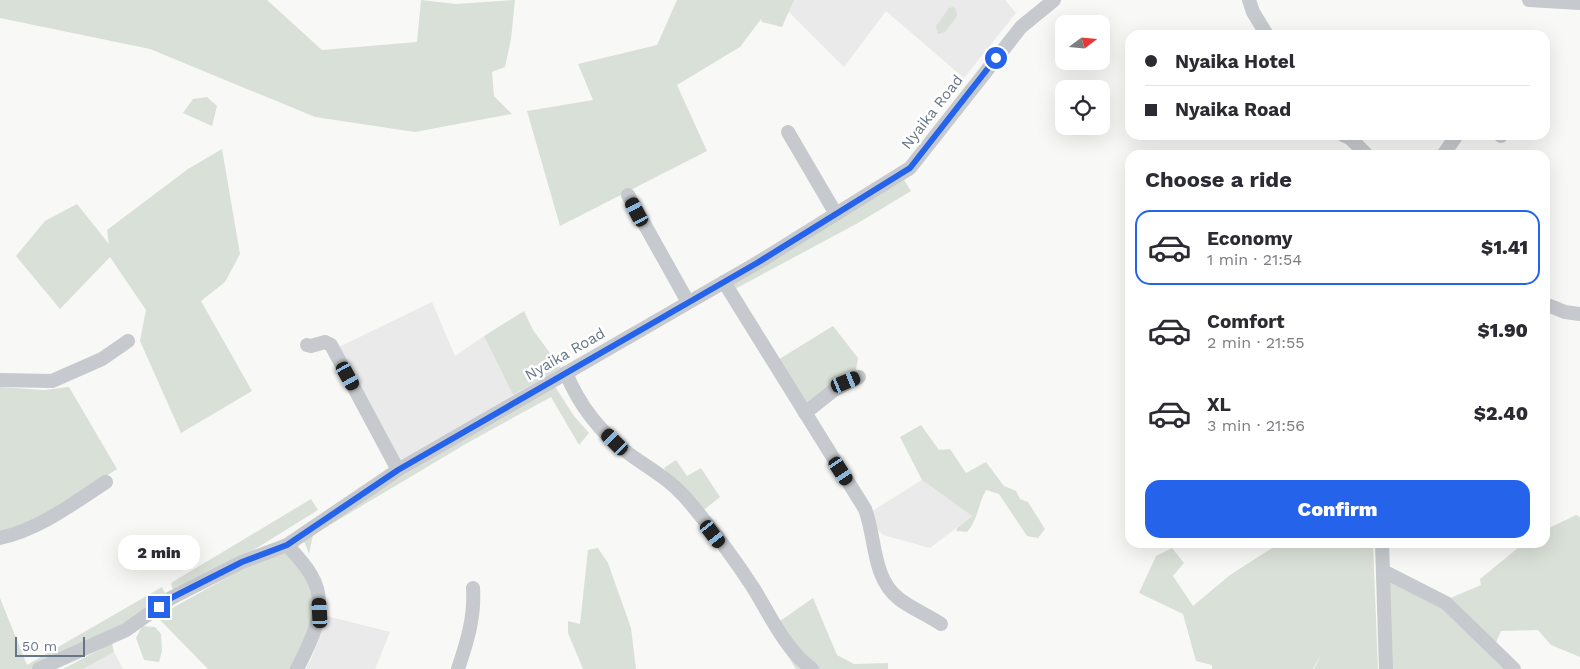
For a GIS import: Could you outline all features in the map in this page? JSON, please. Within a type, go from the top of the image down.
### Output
[{"type":"street","name":"Nyaika Road","points":[[40,669],[126,630],[171,598],[242,562],[287,545],[398,470],[724,282],[910,168],[1021,28],[1054,0]]},
{"type":"street","points":[[1249,0],[1253,12],[1264,30]]},
{"type":"street","points":[[1529,0],[1580,3]]},
{"type":"street","points":[[788,132],[836,214]]},
{"type":"street","points":[[1352,140],[1362,150]]},
{"type":"street","points":[[628,195],[688,302]]},
{"type":"street","points":[[724,282],[865,509],[870,523],[875,554],[886,584],[899,599],[941,624]]},
{"type":"street","points":[[1550,306],[1565,312],[1580,314]]},
{"type":"street","points":[[0,380],[52,381],[102,360],[128,340]]},
{"type":"street","points":[[307,345],[312,346],[325,342],[331,345],[398,470]]},
{"type":"street","points":[[566,373],[575,395],[602,430],[628,453],[664,476],[688,501],[746,578],[788,644],[812,669]]},
{"type":"street","points":[[805,413],[834,390],[859,377]]},
{"type":"street","points":[[0,538],[21,533],[50,519],[106,482]]},
{"type":"street","points":[[287,545],[311,575],[319,593],[320,613],[308,649],[297,669]]},
{"type":"street","points":[[1382,548],[1386,669]]},
{"type":"street","points":[[1383,571],[1446,603],[1514,669]]},
{"type":"street","points":[[458,669],[473,614],[473,588]]},
{"type":"shaded area","points":[[0,0],[267,0],[322,50],[417,42],[421,0],[456,4],[515,0],[511,39],[505,67],[492,72],[494,96],[512,114],[415,132],[315,117],[150,49],[0,18]]},
{"type":"shaded area","points":[[677,0],[794,0],[782,27],[762,22],[761,19],[740,47],[677,85],[707,151],[560,226],[527,111],[593,100],[578,64],[657,45]]},
{"type":"shaded area","points":[[777,0],[1005,0],[1016,13],[964,78],[886,11],[844,67]]},
{"type":"shaded area","points":[[953,7],[956,9],[957,16],[945,32],[938,34],[936,26],[949,8]]},
{"type":"shaded area","points":[[207,97],[217,106],[212,126],[183,113],[193,99]]},
{"type":"shaded area","points":[[222,149],[240,254],[225,282],[201,301],[252,391],[181,433],[140,341],[146,310],[110,257],[60,309],[16,256],[45,221],[77,204],[109,244],[107,230],[188,169]]},
{"type":"shaded area","points":[[904,180],[911,191],[858,223],[735,289],[733,284]]},
{"type":"shaded area","points":[[432,302],[455,356],[484,336],[513,395],[398,463],[339,347]]},
{"type":"shaded area","points":[[524,311],[533,330],[561,368],[513,395],[484,336]]},
{"type":"shaded area","points":[[833,326],[858,358],[855,376],[806,409],[776,361]]},
{"type":"shaded area","points":[[554,385],[574,416],[589,433],[579,445],[551,397],[469,442],[313,535],[309,554],[302,536]]},
{"type":"shaded area","points":[[0,387],[44,390],[69,387],[117,469],[61,508],[31,524],[0,531]]},
{"type":"shaded area","points":[[921,425],[939,450],[950,449],[966,473],[986,462],[1004,486],[1016,491],[1020,499],[1028,502],[1045,529],[1038,538],[1027,536],[999,494],[986,490],[971,527],[967,532],[956,531],[957,528],[972,516],[922,480],[900,437]]},
{"type":"shaded area","points":[[676,460],[687,476],[701,468],[720,497],[701,512],[724,554],[664,468]]},
{"type":"shaded area","points":[[922,480],[972,516],[930,548],[883,535],[872,524],[869,513]]},
{"type":"shaded area","points":[[311,499],[318,510],[244,556],[174,594],[171,583]]},
{"type":"shaded area","points":[[1576,515],[1580,517],[1580,657],[1551,645],[1538,630],[1501,631],[1494,647],[1448,599],[1481,585],[1480,579],[1518,548],[1550,548],[1550,528]]},
{"type":"shaded area","points":[[289,543],[319,597],[302,656],[294,669],[208,669],[159,619],[158,616]]},
{"type":"shaded area","points":[[598,548],[608,563],[631,628],[636,669],[583,669],[568,633],[568,621],[580,624],[588,550]]},
{"type":"shaded area","points":[[1172,548],[1184,563],[1173,576],[1193,606],[1230,575],[1272,548],[1373,548],[1378,669],[1314,669],[1321,654],[1313,669],[1212,669],[1212,665],[1196,661],[1183,614],[1139,593],[1156,556]]},
{"type":"shaded area","points":[[1384,579],[1446,608],[1508,669],[1388,669]]},
{"type":"shaded area","points":[[162,587],[168,600],[83,648],[65,657],[31,669],[0,669],[0,598],[27,665]]},
{"type":"shaded area","points":[[813,598],[837,655],[854,664],[888,663],[888,669],[796,669],[770,628]]},
{"type":"shaded area","points":[[327,616],[390,632],[375,669],[306,669]]},
{"type":"shaded area","points":[[142,626],[155,627],[161,634],[162,651],[159,662],[144,660],[136,638]]},
{"type":"shaded area","points":[[112,643],[114,652],[83,669],[63,669]]},
{"type":"shaded area","points":[[114,652],[123,669],[83,669]]},
{"type":"route","points":[[159,607],[171,598],[242,562],[287,545],[398,470],[757,263],[910,168],[996,58]]}]
